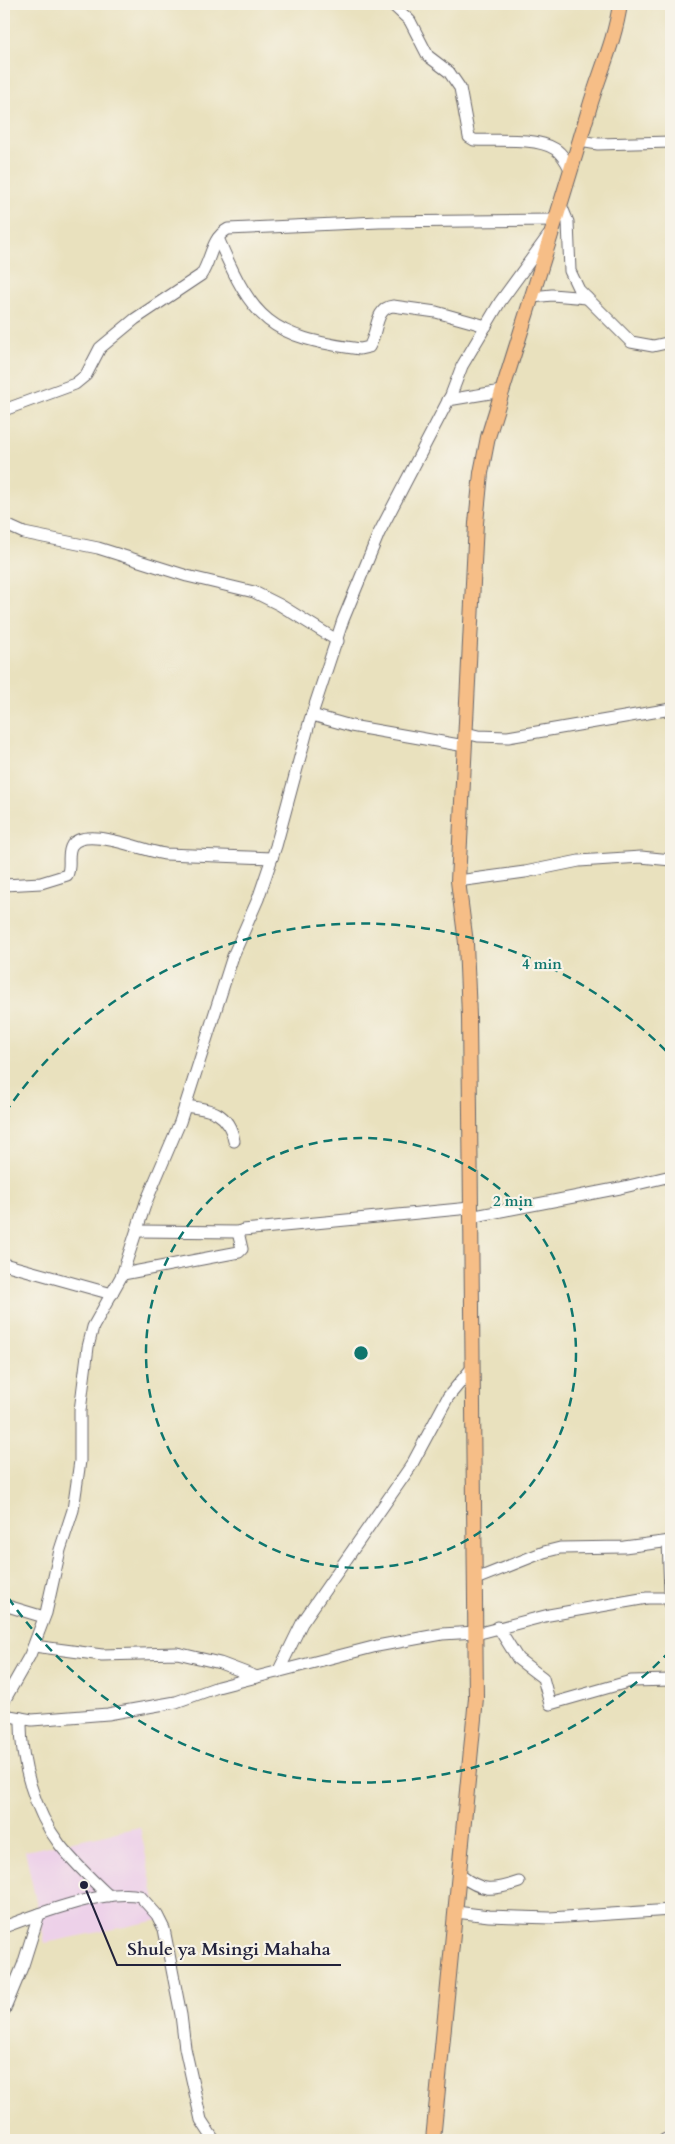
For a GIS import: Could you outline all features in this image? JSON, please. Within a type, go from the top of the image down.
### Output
[{"type":"main road","points":[[433,2140],[476,1698],[469,1016],[466,942],[458,881],[471,601],[481,473],[488,437],[502,391],[616,30],[620,4]]},
{"type":"street","points":[[392,4],[410,22],[428,56],[449,72],[460,88],[469,137],[474,140],[542,143],[556,149],[571,171]]},
{"type":"street","points":[[580,141],[598,144],[671,142]]},
{"type":"street","points":[[561,205],[568,222],[570,271],[574,283],[631,342],[653,346],[671,342]]},
{"type":"street","points":[[4,410],[75,384],[91,367],[100,348],[135,319],[201,275],[207,266],[218,238],[224,231],[234,228],[389,222],[556,223]]},
{"type":"street","points":[[4,1701],[34,1646],[44,1618],[78,1482],[80,1411],[88,1347],[93,1327],[123,1274],[146,1202],[186,1106],[233,956],[258,899],[272,858],[312,716],[338,642],[343,620],[379,534],[448,400],[462,366],[500,302],[556,223]]},
{"type":"street","points":[[218,238],[246,297],[266,320],[300,338],[352,348],[368,347],[376,333],[382,310],[387,306],[436,312],[486,326]]},
{"type":"street","points":[[532,297],[552,295],[587,298]]},
{"type":"street","points":[[448,400],[502,391]]},
{"type":"street","points":[[4,524],[24,533],[98,548],[187,576],[254,592],[280,605],[338,642]]},
{"type":"street","points":[[312,716],[351,726],[465,739],[478,736],[508,737],[671,709]]},
{"type":"street","points":[[4,885],[42,883],[67,875],[71,848],[78,840],[85,838],[115,840],[150,852],[165,854],[272,858]]},
{"type":"street","points":[[458,881],[525,872],[579,861],[641,857],[671,860]]},
{"type":"street","points":[[186,1106],[215,1112],[223,1117],[232,1130],[234,1141]]},
{"type":"street","points":[[137,1231],[238,1232],[259,1228],[285,1228],[470,1212],[603,1192],[671,1176]]},
{"type":"street","points":[[123,1274],[239,1252],[242,1249],[238,1232]]},
{"type":"street","points":[[4,1264],[112,1294]]},
{"type":"street","points":[[278,1672],[302,1623],[411,1466],[448,1397],[472,1368]]},
{"type":"street","points":[[476,1579],[544,1552],[560,1548],[624,1547],[670,1541],[669,1598],[671,1617]]},
{"type":"street","points":[[4,1716],[32,1720],[108,1714],[176,1702],[218,1687],[377,1646],[442,1634],[476,1633],[519,1621],[608,1604],[657,1596],[669,1598]]},
{"type":"street","points":[[4,1605],[44,1618]]},
{"type":"street","points":[[498,1628],[518,1658],[542,1678],[550,1704],[631,1681],[671,1680]]},
{"type":"street","points":[[34,1646],[102,1655],[177,1653],[220,1663],[258,1678]]},
{"type":"street","points":[[21,1718],[22,1754],[33,1792],[45,1819],[59,1844],[109,1896]]},
{"type":"street","points":[[460,1875],[477,1888],[483,1889],[495,1889],[518,1882]]},
{"type":"street","points":[[4,1926],[40,1914],[109,1896],[130,1893],[140,1896],[157,1915],[164,1929],[181,2015],[185,2048],[201,2120],[214,2140]]},
{"type":"street","points":[[456,1912],[489,1916],[550,1918],[671,1910]]},
{"type":"street","points":[[4,2011],[23,1965],[40,1914]]},
{"type":"street","points":[[664,2140],[671,2137]]},
{"type":"shaded area","points":[[140,1827],[159,1920],[45,1943],[25,1851]]},
{"type":"place","name":"Shule ya Msingi Mahaha","points":[[84,1885]]}]
